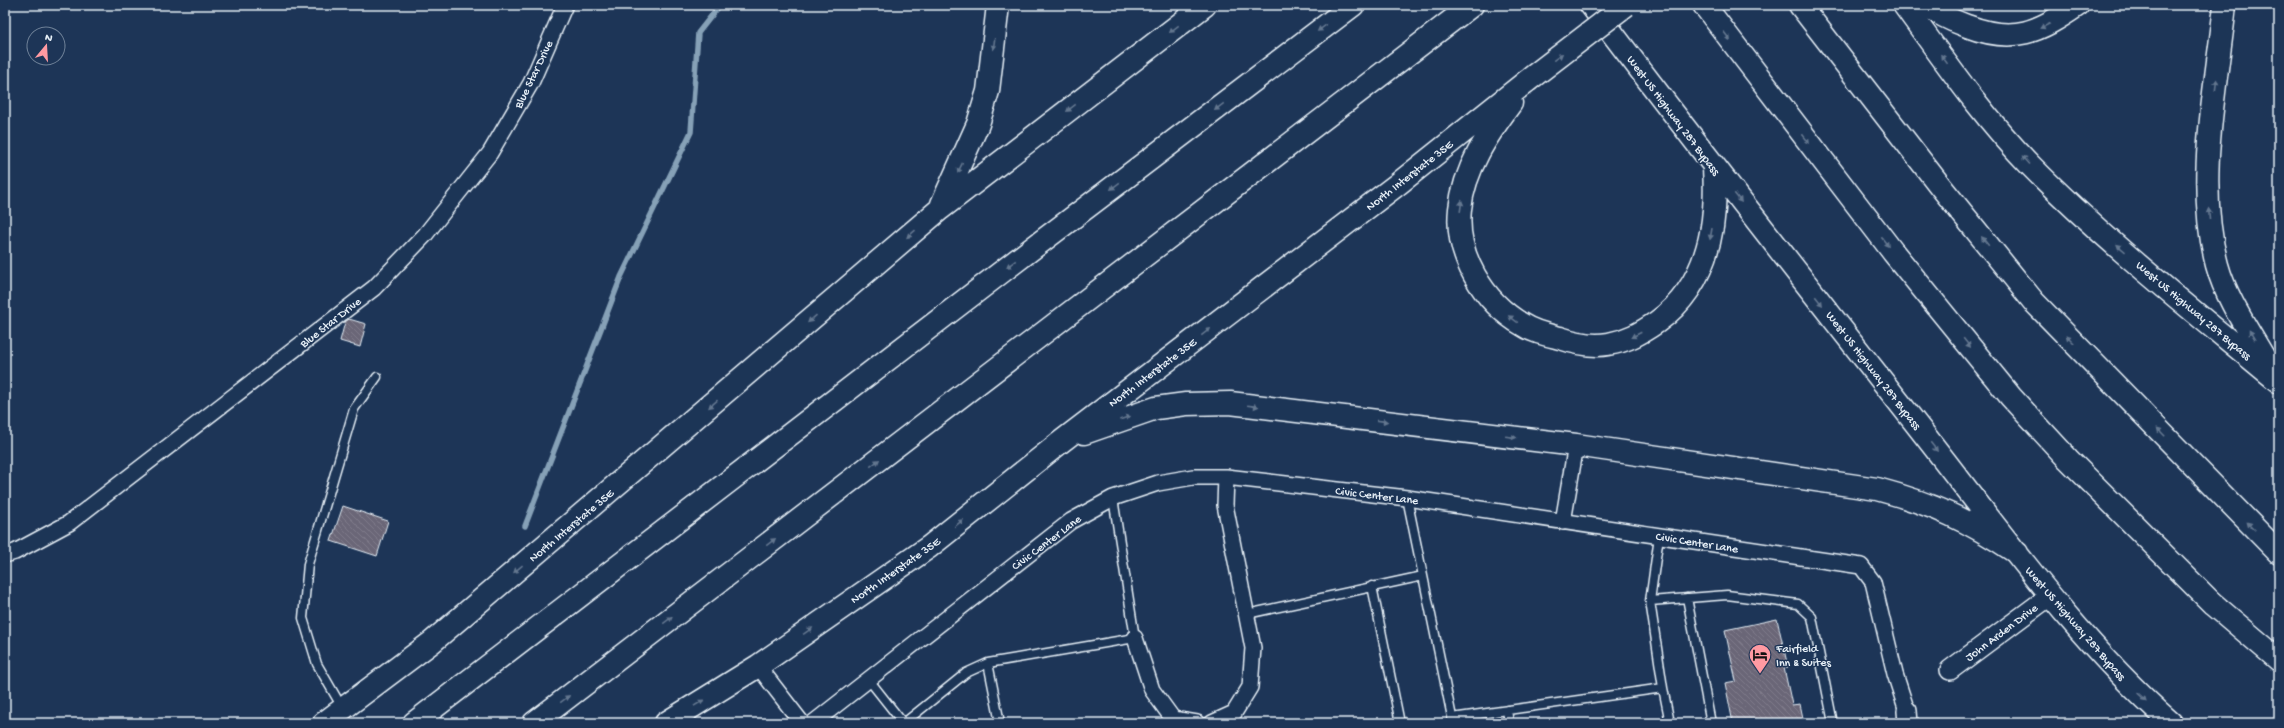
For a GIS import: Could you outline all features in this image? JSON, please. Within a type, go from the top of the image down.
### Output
[{"type":"main road","points":[[940,209],[978,124],[988,91],[998,5]]},
{"type":"main road","name":"North Interstate 35E","points":[[324,723],[438,637],[677,435],[940,209],[1205,5]]},
{"type":"main road","points":[[414,723],[1010,265],[1353,5]]},
{"type":"main road","name":"West US Highway 287 Bypass","points":[[1591,5],[1714,168],[2017,553],[2105,659],[2140,695],[2171,723]]},
{"type":"main road","name":"North Interstate 35E","points":[[666,723],[758,666],[929,547],[1062,441],[1398,184],[1527,81],[1626,5]]},
{"type":"main road","points":[[1704,5],[1893,252],[2011,397],[2068,459],[2212,603],[2279,660]]},
{"type":"main road","points":[[1800,5],[1941,187],[2030,297],[2279,553]]},
{"type":"main road","name":"West US Highway 287 Bypass","points":[[1904,5],[1975,102],[2031,166],[2090,223],[2278,382]]},
{"type":"main road","points":[[1927,5],[1953,21],[1973,28],[2006,36],[2032,32],[2055,21],[2078,5]]},
{"type":"main road","points":[[2225,5],[2210,130],[2206,188],[2210,222],[2217,265],[2230,297],[2278,382]]},
{"type":"main road","points":[[534,723],[1471,6]]},
{"type":"main road","points":[[1527,81],[1483,143],[1464,191],[1460,209],[1462,244],[1474,275],[1496,304],[1524,326],[1571,341],[1606,344],[1640,334],[1665,316],[1688,291],[1704,260],[1715,210],[1714,168]]},
{"type":"main road","points":[[1062,441],[1128,416],[1156,408],[1186,404],[1230,403],[1576,445],[1877,489],[1916,500],[1948,512],[1985,531],[2017,553]]},
{"type":"street","name":"Blue Star Drive","points":[[5,555],[15,552],[69,523],[374,288],[425,236],[490,153],[531,83],[565,5]]},
{"type":"street","points":[[1562,522],[1576,445]]},
{"type":"street","name":"Civic Center Lane","points":[[813,723],[1071,520],[1113,498],[1158,482],[1193,477],[1226,477],[1407,498],[1861,566],[1873,582],[1895,674],[1908,717]]},
{"type":"street","points":[[1212,723],[1234,713],[1250,687],[1253,648],[1225,505],[1226,477]]},
{"type":"street","name":"John Arden Drive","points":[[1950,670],[2051,595]]},
{"type":"street","points":[[1135,638],[1152,690],[1173,719],[1197,723]]},
{"type":"street","points":[[758,666],[802,723]]},
{"type":"lane","points":[[343,709],[317,664],[304,618],[308,564],[354,408],[377,377]]},
{"type":"lane","points":[[869,680],[903,723],[966,673],[988,664],[1135,638],[1113,498]]},
{"type":"lane","points":[[1407,498],[1452,720],[1507,710],[1663,688]]},
{"type":"lane","points":[[1659,536],[1650,601],[1663,688],[1670,723]]},
{"type":"lane","points":[[1247,614],[1423,576]]},
{"type":"lane","points":[[1372,586],[1400,723]]},
{"type":"lane","points":[[1650,601],[1727,595],[1798,604],[1812,617],[1833,723]]},
{"type":"lane","points":[[1687,598],[1711,723]]},
{"type":"lane","points":[[988,664],[1000,723]]},
{"type":"lane","points":[[1507,710],[1509,723]]},
{"type":"building","points":[[349,319],[366,324],[360,347],[340,341],[345,322]]},
{"type":"building","points":[[343,506],[388,521],[377,556],[331,541]]},
{"type":"building","name":"Fairfield Inn & Suites","points":[[1777,619],[1788,667],[1784,668],[1792,705],[1800,704],[1804,723],[1733,723],[1725,683],[1736,681],[1725,630]]},
{"type":"waterway","points":[[525,526],[621,277],[691,132],[698,33],[720,5]]},
{"type":"place","name":"Fairfield Inn & Suites","points":[[1760,674]]}]
